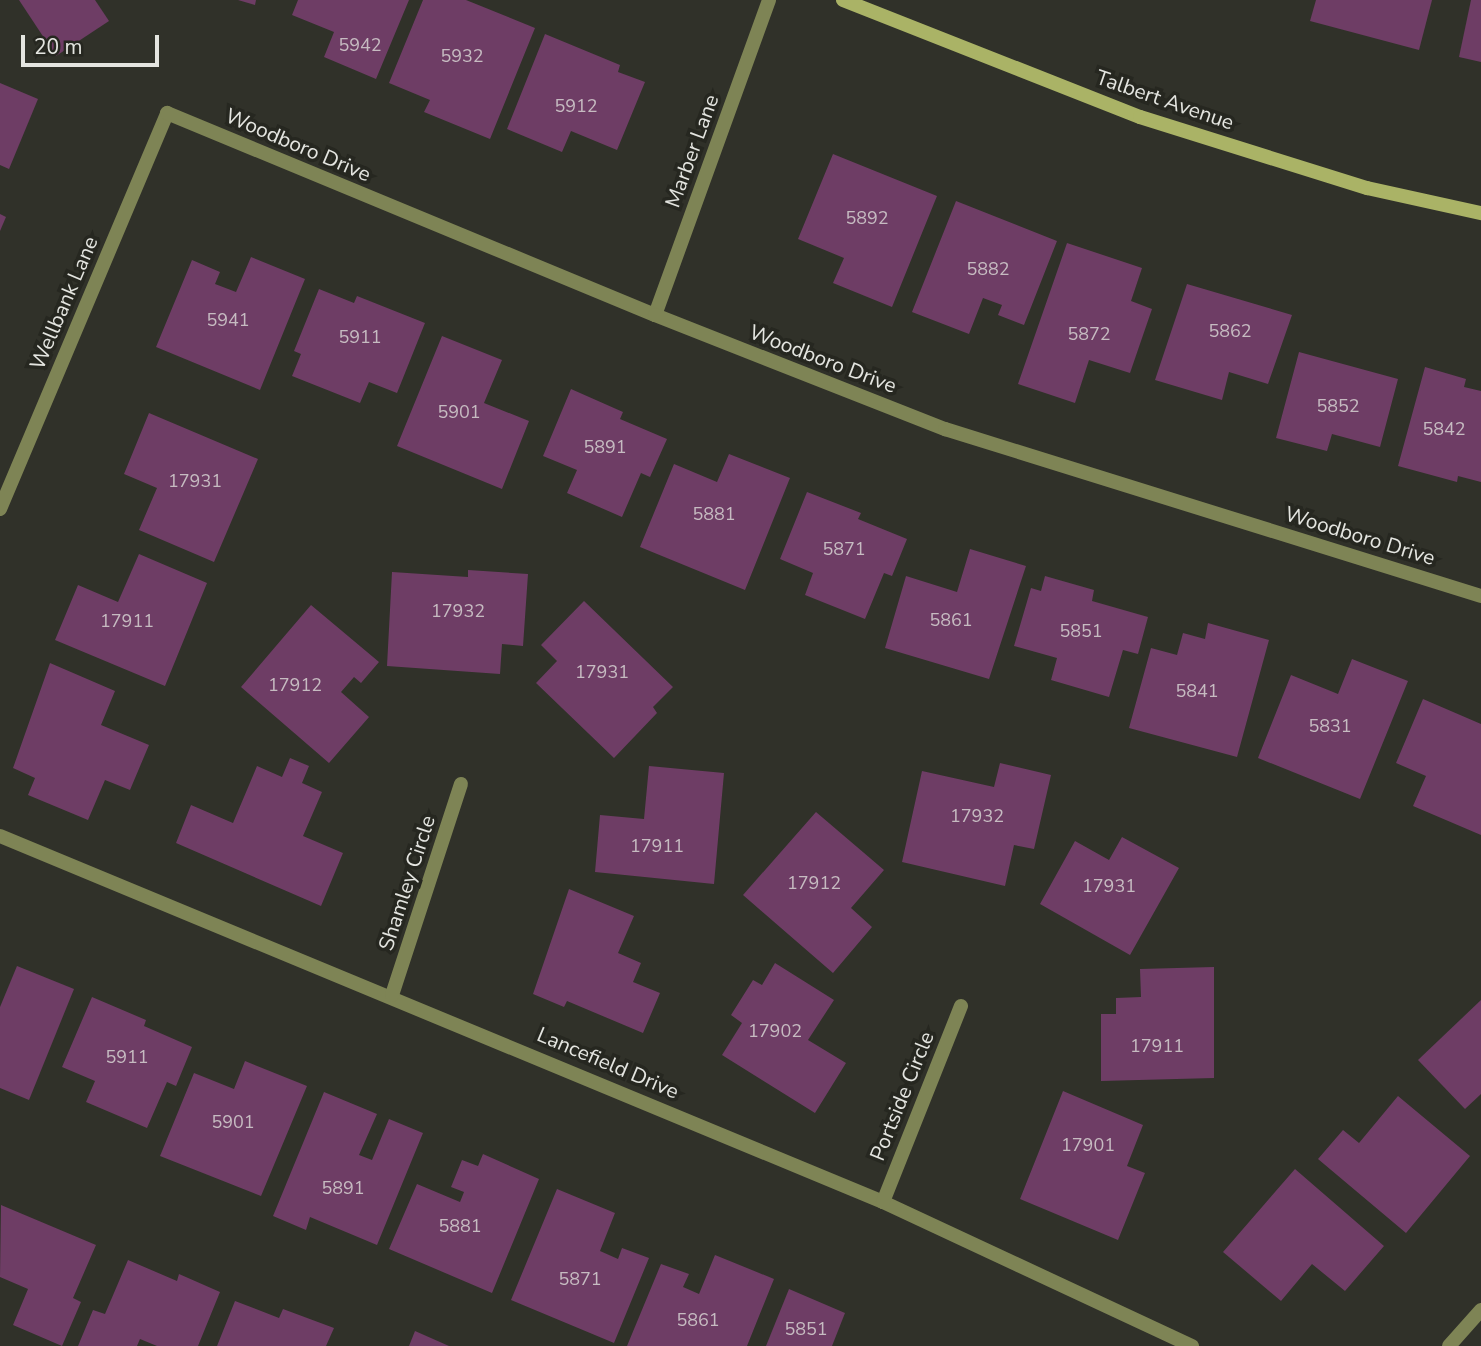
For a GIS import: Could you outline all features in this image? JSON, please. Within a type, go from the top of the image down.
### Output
[{"type":"street","name":"Marber Lane","points":[[655,315],[769,0]]},
{"type":"street","name":"Talbert Avenue","points":[[843,0],[1140,117],[1367,188],[1481,214]]},
{"type":"street","name":"Woodboro Drive","points":[[167,113],[655,315],[945,429],[1481,596]]},
{"type":"street","name":"Wellbank Lane","points":[[0,509],[167,113]]},
{"type":"street","name":"Shamley Circle","points":[[392,995],[461,784]]},
{"type":"street","name":"Lancefield Drive","points":[[0,836],[392,995],[883,1202],[1192,1346]]},
{"type":"street","name":"Portside Circle","points":[[883,1202],[961,1006]]},
{"type":"street","points":[[1449,1346],[1481,1310]]},
{"type":"building","points":[[19,0],[95,0],[109,21],[56,56]]},
{"type":"building","points":[[238,0],[256,0],[255,5]]},
{"type":"building","points":[[298,0],[409,0],[376,79],[324,57],[334,32],[292,15]]},
{"type":"building","points":[[423,0],[466,0],[535,28],[490,139],[424,112],[430,100],[389,83]]},
{"type":"building","points":[[1316,0],[1432,0],[1419,50],[1310,21]]},
{"type":"building","points":[[1471,0],[1481,0],[1481,62],[1459,57]]},
{"type":"building","points":[[545,34],[620,65],[618,72],[645,82],[617,150],[571,131],[562,152],[507,129]]},
{"type":"building","points":[[0,83],[38,99],[9,169],[0,165]]},
{"type":"building","points":[[833,154],[937,196],[892,307],[833,283],[844,258],[798,239]]},
{"type":"building","points":[[956,201],[1057,241],[1024,325],[998,315],[1002,305],[983,298],[969,334],[912,312]]},
{"type":"building","points":[[0,214],[6,217],[0,231]]},
{"type":"building","points":[[1067,243],[1142,268],[1131,301],[1152,309],[1130,373],[1089,360],[1075,403],[1018,384]]},
{"type":"building","points":[[251,257],[305,279],[260,390],[156,347],[192,260],[220,272],[215,284],[236,292]]},
{"type":"building","points":[[1187,284],[1292,315],[1268,384],[1229,372],[1222,400],[1155,380]]},
{"type":"building","points":[[319,289],[354,303],[357,296],[425,323],[397,393],[369,382],[360,403],[292,376],[301,354],[294,351]]},
{"type":"building","points":[[442,336],[502,360],[484,403],[529,421],[502,489],[397,446]]},
{"type":"building","points":[[1299,352],[1398,379],[1380,447],[1332,434],[1327,451],[1276,438]]},
{"type":"building","points":[[1425,367],[1466,379],[1464,387],[1481,391],[1481,482],[1458,476],[1457,482],[1398,466]]},
{"type":"building","points":[[571,389],[623,412],[620,419],[667,439],[650,477],[641,473],[622,517],[567,493],[577,470],[543,456]]},
{"type":"building","points":[[149,413],[258,459],[214,562],[139,530],[157,488],[124,474]]},
{"type":"building","points":[[729,454],[790,478],[745,590],[640,547],[674,464],[717,482]]},
{"type":"building","points":[[807,492],[861,513],[858,519],[907,539],[892,576],[884,573],[865,619],[805,595],[813,573],[780,559]]},
{"type":"building","points":[[970,549],[1026,566],[989,679],[885,648],[906,576],[957,592]]},
{"type":"building","points":[[139,554],[207,583],[165,686],[55,640],[78,585],[118,602]]},
{"type":"building","points":[[468,570],[528,574],[523,646],[502,644],[500,674],[387,666],[392,572],[468,577]]},
{"type":"building","points":[[1045,576],[1094,590],[1092,601],[1148,617],[1138,654],[1123,650],[1109,697],[1051,680],[1057,658],[1014,646],[1031,588],[1041,591]]},
{"type":"building","points":[[584,601],[673,687],[653,707],[657,713],[614,758],[536,683],[557,661],[541,645]]},
{"type":"building","points":[[311,605],[379,662],[361,683],[354,677],[341,692],[369,717],[329,763],[241,687]]},
{"type":"building","points":[[1208,623],[1269,640],[1237,757],[1129,728],[1151,648],[1177,655],[1183,633],[1205,639]]},
{"type":"building","points":[[1352,659],[1408,681],[1360,799],[1258,758],[1291,675],[1338,694]]},
{"type":"building","points":[[50,663],[115,691],[101,725],[149,745],[130,790],[105,780],[88,820],[28,795],[35,778],[13,768]]},
{"type":"building","points":[[1423,699],[1481,724],[1481,835],[1413,806],[1426,776],[1396,763]]},
{"type":"building","points":[[290,758],[309,766],[302,783],[322,792],[303,836],[343,853],[321,906],[176,843],[191,805],[233,823],[257,766],[282,777]]},
{"type":"building","points":[[1000,763],[1051,775],[1034,849],[1014,845],[1005,886],[902,862],[922,771],[994,787]]},
{"type":"building","points":[[649,766],[724,773],[714,884],[595,872],[600,815],[644,819]]},
{"type":"building","points":[[816,812],[884,870],[851,908],[872,927],[833,973],[743,895]]},
{"type":"building","points":[[1122,837],[1179,868],[1130,955],[1040,904],[1075,841],[1109,860]]},
{"type":"building","points":[[569,889],[634,916],[618,953],[641,963],[633,982],[660,993],[643,1033],[567,1001],[564,1007],[533,994]]},
{"type":"building","points":[[775,963],[834,1000],[808,1040],[846,1063],[815,1113],[722,1055],[742,1023],[731,1015],[753,980],[762,985]]},
{"type":"building","points":[[17,966],[74,989],[29,1100],[0,1088],[0,1007]]},
{"type":"building","points":[[1214,967],[1214,1078],[1101,1081],[1101,1014],[1116,1014],[1116,998],[1141,997],[1140,969]]},
{"type":"building","points":[[92,997],[146,1020],[144,1026],[192,1047],[176,1086],[167,1082],[147,1128],[86,1102],[95,1081],[62,1067]]},
{"type":"building","points":[[1481,1000],[1481,1094],[1465,1109],[1418,1060]]},
{"type":"building","points":[[245,1061],[307,1086],[261,1196],[160,1156],[194,1073],[234,1089]]},
{"type":"building","points":[[1063,1091],[1143,1125],[1127,1166],[1145,1173],[1118,1240],[1020,1199]]},
{"type":"building","points":[[324,1092],[377,1114],[359,1155],[372,1160],[389,1119],[423,1133],[377,1245],[310,1217],[306,1230],[273,1216]]},
{"type":"building","points":[[1398,1096],[1470,1156],[1406,1233],[1318,1159],[1343,1130],[1359,1143]]},
{"type":"building","points":[[483,1154],[539,1179],[492,1293],[389,1249],[417,1184],[460,1202],[464,1192],[451,1187],[462,1160],[478,1166]]},
{"type":"building","points":[[1295,1169],[1384,1246],[1345,1291],[1312,1264],[1281,1301],[1223,1252]]},
{"type":"building","points":[[557,1189],[615,1213],[600,1251],[618,1259],[622,1248],[649,1258],[614,1343],[511,1300]]},
{"type":"building","points":[[1,1205],[96,1245],[73,1298],[81,1302],[62,1346],[13,1325],[28,1289],[0,1277]]},
{"type":"building","points":[[715,1255],[774,1279],[747,1346],[627,1346],[661,1264],[689,1274],[683,1287],[699,1294]]},
{"type":"building","points":[[128,1260],[177,1281],[179,1274],[220,1292],[198,1346],[157,1346],[140,1339],[137,1346],[78,1346],[93,1310],[105,1314]]},
{"type":"building","points":[[789,1289],[845,1313],[832,1346],[766,1346]]},
{"type":"building","points":[[235,1301],[279,1318],[283,1309],[334,1328],[326,1346],[217,1346]]},
{"type":"building","points":[[415,1331],[449,1346],[409,1346]]}]
